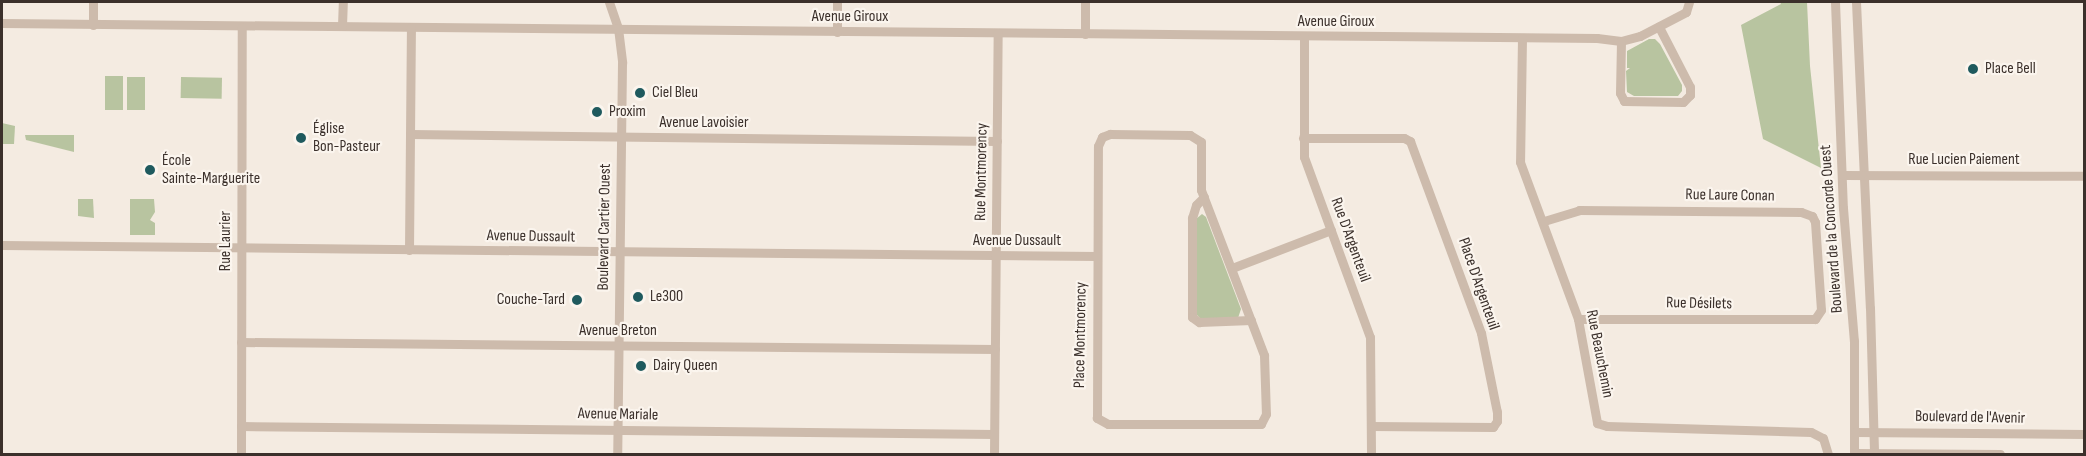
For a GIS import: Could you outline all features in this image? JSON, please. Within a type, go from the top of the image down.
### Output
[{"type":"street","points":[[93,2],[93,25]]},
{"type":"street","points":[[342,26],[343,2]]},
{"type":"street","name":"Boulevard Cartier Ouest","points":[[609,2],[618,28],[622,63],[618,454]]},
{"type":"street","points":[[837,2],[837,32]]},
{"type":"street","points":[[1084,34],[1085,2]]},
{"type":"street","name":"Boulevard de la Concorde Ouest","points":[[1834,2],[1843,175],[1843,220],[1854,341],[1854,454]]},
{"type":"street","name":"Boulevard de la Concorde Ouest","points":[[1856,2],[1874,454]]},
{"type":"street","name":"Avenue Giroux","points":[[2,23],[1597,38],[1621,41],[1635,39],[1659,27],[1686,12],[1689,4]]},
{"type":"street","name":"Rue Laurier","points":[[242,27],[242,454]]},
{"type":"street","points":[[409,250],[411,27]]},
{"type":"street","points":[[1621,41],[1620,93],[1624,101],[1630,104],[1683,102],[1689,97],[1690,87],[1659,27]]},
{"type":"street","name":"Rue Montmorency","points":[[994,454],[998,33]]},
{"type":"street","name":"Rue D'Argenteuil","points":[[1304,36],[1304,157],[1371,342],[1371,454]]},
{"type":"street","name":"Rue Beauchemin","points":[[1522,38],[1520,156],[1578,319],[1596,420],[1599,425],[1811,432],[1821,436],[1827,446],[1828,454]]},
{"type":"street","name":"Avenue Lavoisier","points":[[410,134],[997,141]]},
{"type":"street","name":"Place Montmorency","points":[[1104,136],[1197,137],[1202,144],[1201,188],[1204,197],[1263,350],[1266,369],[1266,414],[1262,423],[1254,425],[1103,423],[1096,413],[1098,146],[1104,136]]},
{"type":"street","name":"Place D'Argenteuil","points":[[1303,138],[1404,138],[1410,141],[1472,305],[1483,343],[1498,415],[1493,427],[1371,426]]},
{"type":"street","name":"Rue Lucien Paiement","points":[[1843,175],[2085,176]]},
{"type":"street","name":"Place Montmorency","points":[[1204,197],[1198,202],[1192,218],[1192,316],[1199,322],[1251,320]]},
{"type":"street","name":"Rue Laure Conan","points":[[1544,221],[1574,210],[1808,213],[1813,218],[1816,228],[1821,310],[1818,318]]},
{"type":"street","points":[[1232,268],[1331,230]]},
{"type":"street","name":"Avenue Dussault","points":[[2,245],[1097,256]]},
{"type":"street","name":"Rue Désilets","points":[[1578,319],[1812,321],[1818,318]]},
{"type":"street","name":"Avenue Breton","points":[[241,342],[995,349]]},
{"type":"street","name":"Avenue Mariale","points":[[241,426],[994,434]]},
{"type":"street","name":"Boulevard de l'Avenir","points":[[1855,432],[2085,434]]},
{"type":"street","points":[[1854,454],[2000,454]]},
{"type":"green space","points":[[1780,2],[1807,2],[1810,66],[1821,168],[1763,139],[1741,25],[1781,4]]},
{"type":"green space","points":[[1649,39],[1655,39],[1660,44],[1682,85],[1682,91],[1678,96],[1634,96],[1627,92],[1626,71],[1630,68],[1627,68],[1627,51]]},
{"type":"green space","points":[[105,76],[123,76],[123,110],[105,110]]},
{"type":"green space","points":[[127,77],[145,77],[145,110],[127,110]]},
{"type":"green space","points":[[181,77],[222,78],[222,99],[181,98]]},
{"type":"green space","points":[[2,123],[15,126],[14,144],[2,144]]},
{"type":"green space","points":[[25,135],[74,135],[74,152],[26,140]]},
{"type":"green space","points":[[78,199],[93,199],[94,218],[78,216]]},
{"type":"green space","points":[[130,199],[154,199],[155,212],[150,220],[155,223],[155,235],[130,235]]},
{"type":"green space","points":[[1202,214],[1206,217],[1241,309],[1238,318],[1200,318],[1196,314],[1196,219]]},
{"type":"place","name":"Place Bell","points":[[1973,69]]},
{"type":"place","name":"Ciel Bleu","points":[[640,93]]},
{"type":"place","name":"Proxim","points":[[597,112]]},
{"type":"place","name":"Église Bon-Pasteur","points":[[301,138]]},
{"type":"place","name":"École Sainte-Marguerite","points":[[150,170]]},
{"type":"place","name":"Le300","points":[[638,297]]},
{"type":"place","name":"Couche-Tard","points":[[577,300]]},
{"type":"place","name":"Dairy Queen","points":[[641,366]]}]
